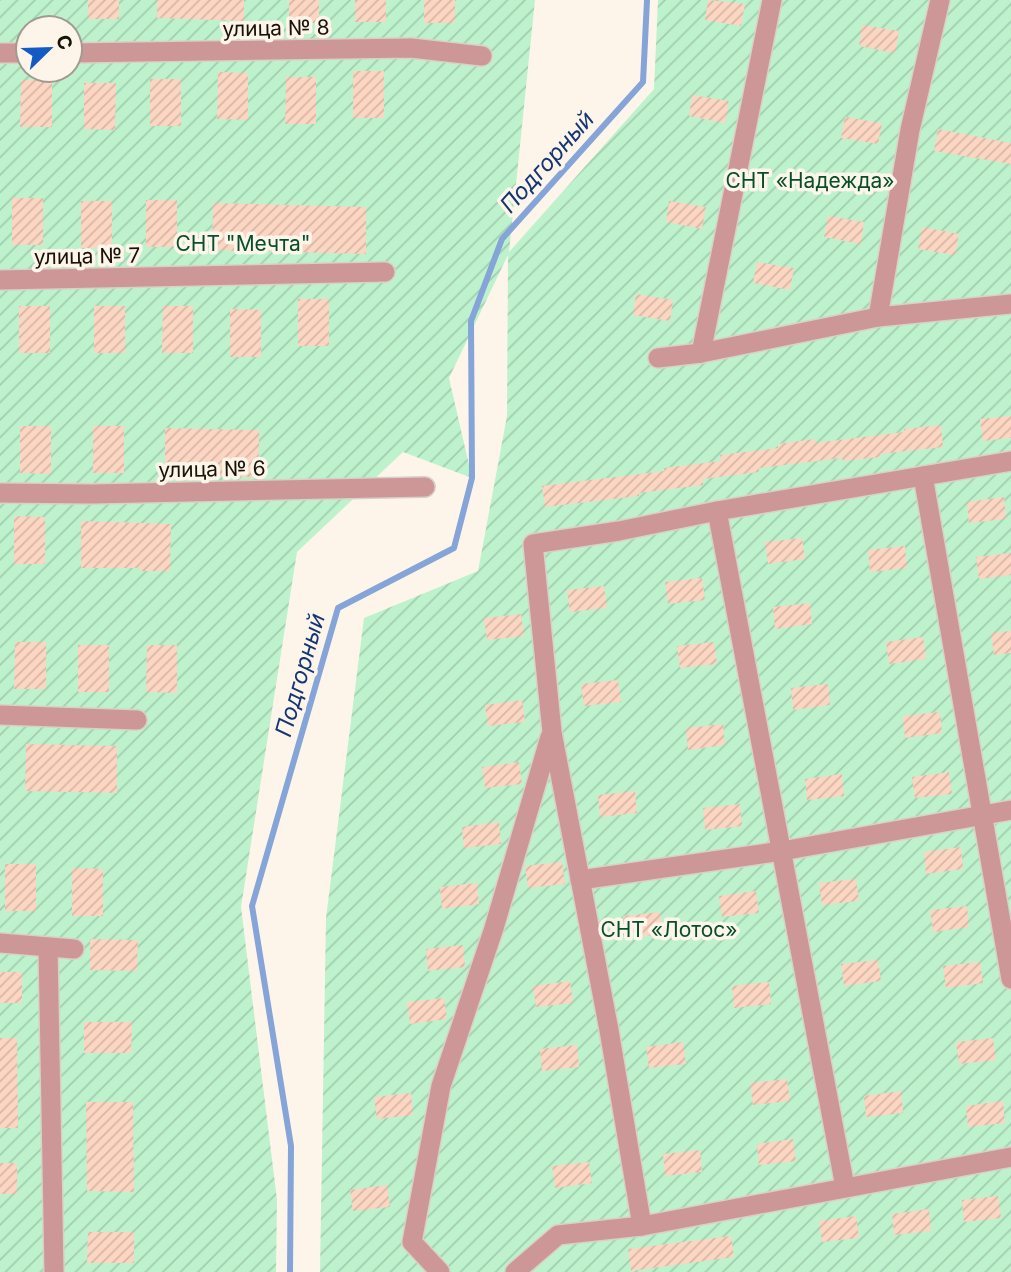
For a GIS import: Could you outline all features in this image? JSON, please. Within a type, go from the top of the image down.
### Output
[{"type":"street","points":[[701,353],[772,0]]},
{"type":"street","points":[[878,317],[910,130],[940,0]]},
{"type":"street","name":"улица № 8","points":[[84,53],[411,48],[482,55]]},
{"type":"street","name":"улица № 7","points":[[0,279],[385,272]]},
{"type":"street","points":[[658,358],[701,353],[878,317],[1011,304]]},
{"type":"street","points":[[642,1226],[609,1030],[552,732],[533,544],[1011,461]]},
{"type":"street","points":[[923,476],[1011,979]]},
{"type":"street","name":"улица № 6","points":[[0,493],[92,494],[425,487]]},
{"type":"street","points":[[717,511],[845,1187]]},
{"type":"street","points":[[0,715],[137,720]]},
{"type":"street","points":[[440,1272],[412,1242],[441,1086],[494,928],[552,732]]},
{"type":"street","points":[[580,880],[782,851],[1011,810]]},
{"type":"street","points":[[0,943],[74,949]]},
{"type":"street","points":[[48,947],[54,1272]]},
{"type":"street","points":[[515,1272],[558,1235],[642,1226],[1011,1157]]},
{"type":"green space","points":[[0,0],[535,0],[509,252],[654,89],[658,0],[1011,0],[1011,1272],[320,1272],[326,918],[364,618],[478,571],[507,416],[508,255],[449,378],[472,478],[403,452],[297,552],[241,907],[277,1200],[276,1272],[0,1272]]},
{"type":"building","points":[[88,0],[119,0],[119,19],[88,19]]},
{"type":"building","points":[[157,0],[244,0],[244,21],[157,18]]},
{"type":"building","points":[[289,0],[319,0],[319,23],[289,23]]},
{"type":"building","points":[[355,0],[386,0],[386,22],[355,22]]},
{"type":"building","points":[[424,0],[455,0],[455,23],[424,23]]},
{"type":"building","points":[[708,0],[745,4],[741,26],[705,20]]},
{"type":"building","points":[[862,25],[899,31],[895,53],[859,46]]},
{"type":"building","points":[[353,71],[384,71],[384,118],[353,118]]},
{"type":"building","points":[[218,72],[248,73],[248,120],[217,119]]},
{"type":"building","points":[[286,77],[316,77],[316,124],[285,124]]},
{"type":"building","points":[[150,79],[181,79],[181,126],[150,126]]},
{"type":"building","points":[[116,83],[115,130],[84,129],[84,84]]},
{"type":"building","points":[[21,84],[52,84],[52,127],[20,127]]},
{"type":"building","points":[[692,95],[729,101],[725,123],[689,116]]},
{"type":"building","points":[[845,117],[882,123],[878,144],[841,138]]},
{"type":"building","points":[[938,129],[1011,143],[1011,164],[934,151]]},
{"type":"building","points":[[12,198],[43,198],[43,245],[12,245]]},
{"type":"building","points":[[146,200],[177,200],[177,247],[146,247]]},
{"type":"building","points":[[81,201],[112,201],[112,248],[81,248]]},
{"type":"building","points":[[669,201],[706,207],[702,229],[666,222]]},
{"type":"building","points":[[213,203],[366,207],[366,254],[212,250]]},
{"type":"building","points":[[828,216],[864,222],[861,244],[824,237]]},
{"type":"building","points":[[922,227],[959,234],[955,255],[918,249]]},
{"type":"building","points":[[757,262],[794,268],[790,290],[753,283]]},
{"type":"building","points":[[636,294],[673,300],[670,321],[633,315]]},
{"type":"building","points":[[298,299],[329,299],[329,346],[298,346]]},
{"type":"building","points":[[19,306],[50,306],[50,353],[19,353]]},
{"type":"building","points":[[94,306],[125,306],[125,353],[94,353]]},
{"type":"building","points":[[163,306],[193,306],[193,353],[162,353]]},
{"type":"building","points":[[230,309],[261,310],[261,357],[230,357]]},
{"type":"building","points":[[1011,416],[1011,438],[983,441],[980,419]]},
{"type":"building","points":[[941,425],[943,447],[880,454],[880,457],[843,461],[842,458],[759,468],[759,472],[703,479],[703,485],[545,507],[542,486],[721,461],[720,455],[778,448],[778,444],[815,439],[815,443]]},
{"type":"building","points":[[20,426],[51,426],[51,474],[20,473]]},
{"type":"building","points":[[93,426],[124,426],[124,473],[93,473]]},
{"type":"building","points":[[165,428],[259,430],[259,477],[165,475]]},
{"type":"building","points":[[1004,497],[1006,519],[969,523],[967,502]]},
{"type":"building","points":[[14,516],[45,517],[45,564],[14,564]]},
{"type":"building","points":[[81,521],[171,524],[170,571],[81,568]]},
{"type":"building","points":[[802,538],[805,559],[768,564],[765,542]]},
{"type":"building","points":[[905,546],[907,568],[870,572],[868,550]]},
{"type":"building","points":[[1011,553],[1011,575],[979,579],[976,557]]},
{"type":"building","points":[[702,578],[705,600],[668,604],[665,582]]},
{"type":"building","points":[[604,586],[607,608],[570,612],[567,590]]},
{"type":"building","points":[[810,603],[812,624],[775,629],[773,607]]},
{"type":"building","points":[[521,614],[524,636],[487,640],[484,618]]},
{"type":"building","points":[[1011,631],[1011,653],[994,655],[991,633]]},
{"type":"building","points":[[923,637],[926,659],[889,664],[886,642]]},
{"type":"building","points":[[15,642],[46,642],[46,689],[14,689]]},
{"type":"building","points":[[714,642],[717,664],[680,668],[677,646]]},
{"type":"building","points":[[78,645],[109,645],[109,692],[78,692]]},
{"type":"building","points":[[147,645],[177,645],[177,693],[146,692]]},
{"type":"building","points":[[618,680],[621,702],[584,706],[581,684]]},
{"type":"building","points":[[828,684],[830,705],[793,710],[791,688]]},
{"type":"building","points":[[522,700],[525,722],[488,726],[485,705]]},
{"type":"building","points":[[940,712],[942,733],[905,738],[903,716]]},
{"type":"building","points":[[723,724],[725,745],[688,750],[686,728]]},
{"type":"building","points":[[26,744],[117,746],[117,793],[25,791]]},
{"type":"building","points":[[519,762],[522,784],[485,788],[482,767]]},
{"type":"building","points":[[949,772],[952,794],[915,798],[912,777]]},
{"type":"building","points":[[842,774],[844,796],[807,800],[805,779]]},
{"type":"building","points":[[635,791],[637,813],[600,817],[598,795]]},
{"type":"building","points":[[740,804],[742,826],[705,830],[703,808]]},
{"type":"building","points":[[499,822],[501,844],[464,848],[462,827]]},
{"type":"building","points":[[961,847],[963,869],[926,874],[924,852]]},
{"type":"building","points":[[562,862],[565,884],[528,888],[525,866]]},
{"type":"building","points":[[5,864],[36,864],[36,911],[5,911]]},
{"type":"building","points":[[72,868],[103,869],[103,916],[72,916]]},
{"type":"building","points":[[856,879],[859,901],[822,905],[819,883]]},
{"type":"building","points":[[477,883],[479,904],[442,909],[440,887]]},
{"type":"building","points":[[756,891],[759,913],[722,917],[719,896]]},
{"type":"building","points":[[967,906],[969,927],[933,932],[930,910]]},
{"type":"building","points":[[660,912],[663,934],[626,938],[623,916]]},
{"type":"building","points":[[90,939],[138,940],[137,971],[90,970]]},
{"type":"building","points":[[463,945],[465,967],[428,971],[426,949]]},
{"type":"building","points":[[878,960],[881,981],[844,986],[841,964]]},
{"type":"building","points":[[980,962],[983,983],[946,988],[943,966]]},
{"type":"building","points":[[0,972],[22,972],[22,1003],[0,1003]]},
{"type":"building","points":[[570,981],[573,1003],[536,1007],[533,986]]},
{"type":"building","points":[[769,982],[771,1004],[734,1008],[732,986]]},
{"type":"building","points":[[444,998],[447,1019],[410,1024],[407,1002]]},
{"type":"building","points":[[84,1022],[132,1022],[131,1053],[84,1053]]},
{"type":"building","points":[[0,1038],[17,1038],[18,1128],[0,1128]]},
{"type":"building","points":[[993,1038],[996,1060],[959,1064],[956,1042]]},
{"type":"building","points":[[683,1042],[686,1064],[649,1068],[646,1047]]},
{"type":"building","points":[[577,1045],[579,1067],[542,1071],[540,1049]]},
{"type":"building","points":[[787,1079],[790,1101],[753,1105],[750,1083]]},
{"type":"building","points":[[901,1091],[903,1113],[866,1117],[864,1096]]},
{"type":"building","points":[[411,1093],[413,1115],[377,1119],[374,1097]]},
{"type":"building","points":[[1003,1101],[1005,1123],[968,1127],[966,1106]]},
{"type":"building","points":[[86,1102],[133,1102],[134,1192],[87,1191]]},
{"type":"building","points":[[793,1139],[796,1161],[759,1165],[757,1144]]},
{"type":"building","points":[[700,1150],[702,1172],[665,1176],[663,1154]]},
{"type":"building","points":[[589,1162],[592,1183],[555,1188],[552,1166]]},
{"type":"building","points":[[0,1163],[17,1163],[17,1194],[0,1194]]},
{"type":"building","points":[[387,1185],[390,1207],[353,1211],[350,1190]]},
{"type":"building","points":[[998,1196],[1001,1218],[964,1222],[962,1200]]},
{"type":"building","points":[[929,1209],[931,1231],[894,1235],[892,1214]]},
{"type":"building","points":[[856,1216],[859,1238],[822,1242],[819,1221]]},
{"type":"building","points":[[88,1232],[134,1232],[134,1263],[87,1263]]},
{"type":"building","points":[[731,1236],[734,1257],[631,1271],[628,1249]]},
{"type":"waterway","name":"Подгорный","points":[[290,1272],[291,1146],[252,906],[338,608],[454,548],[472,478],[471,321],[502,239],[643,82],[647,0]]},
{"type":"park label","name":"СНТ «Надежда»","points":[[810,180]]},
{"type":"park label","name":"СНТ \"Мечта\"","points":[[243,243]]},
{"type":"park label","name":"СНТ «Лотос»","points":[[669,929]]}]
